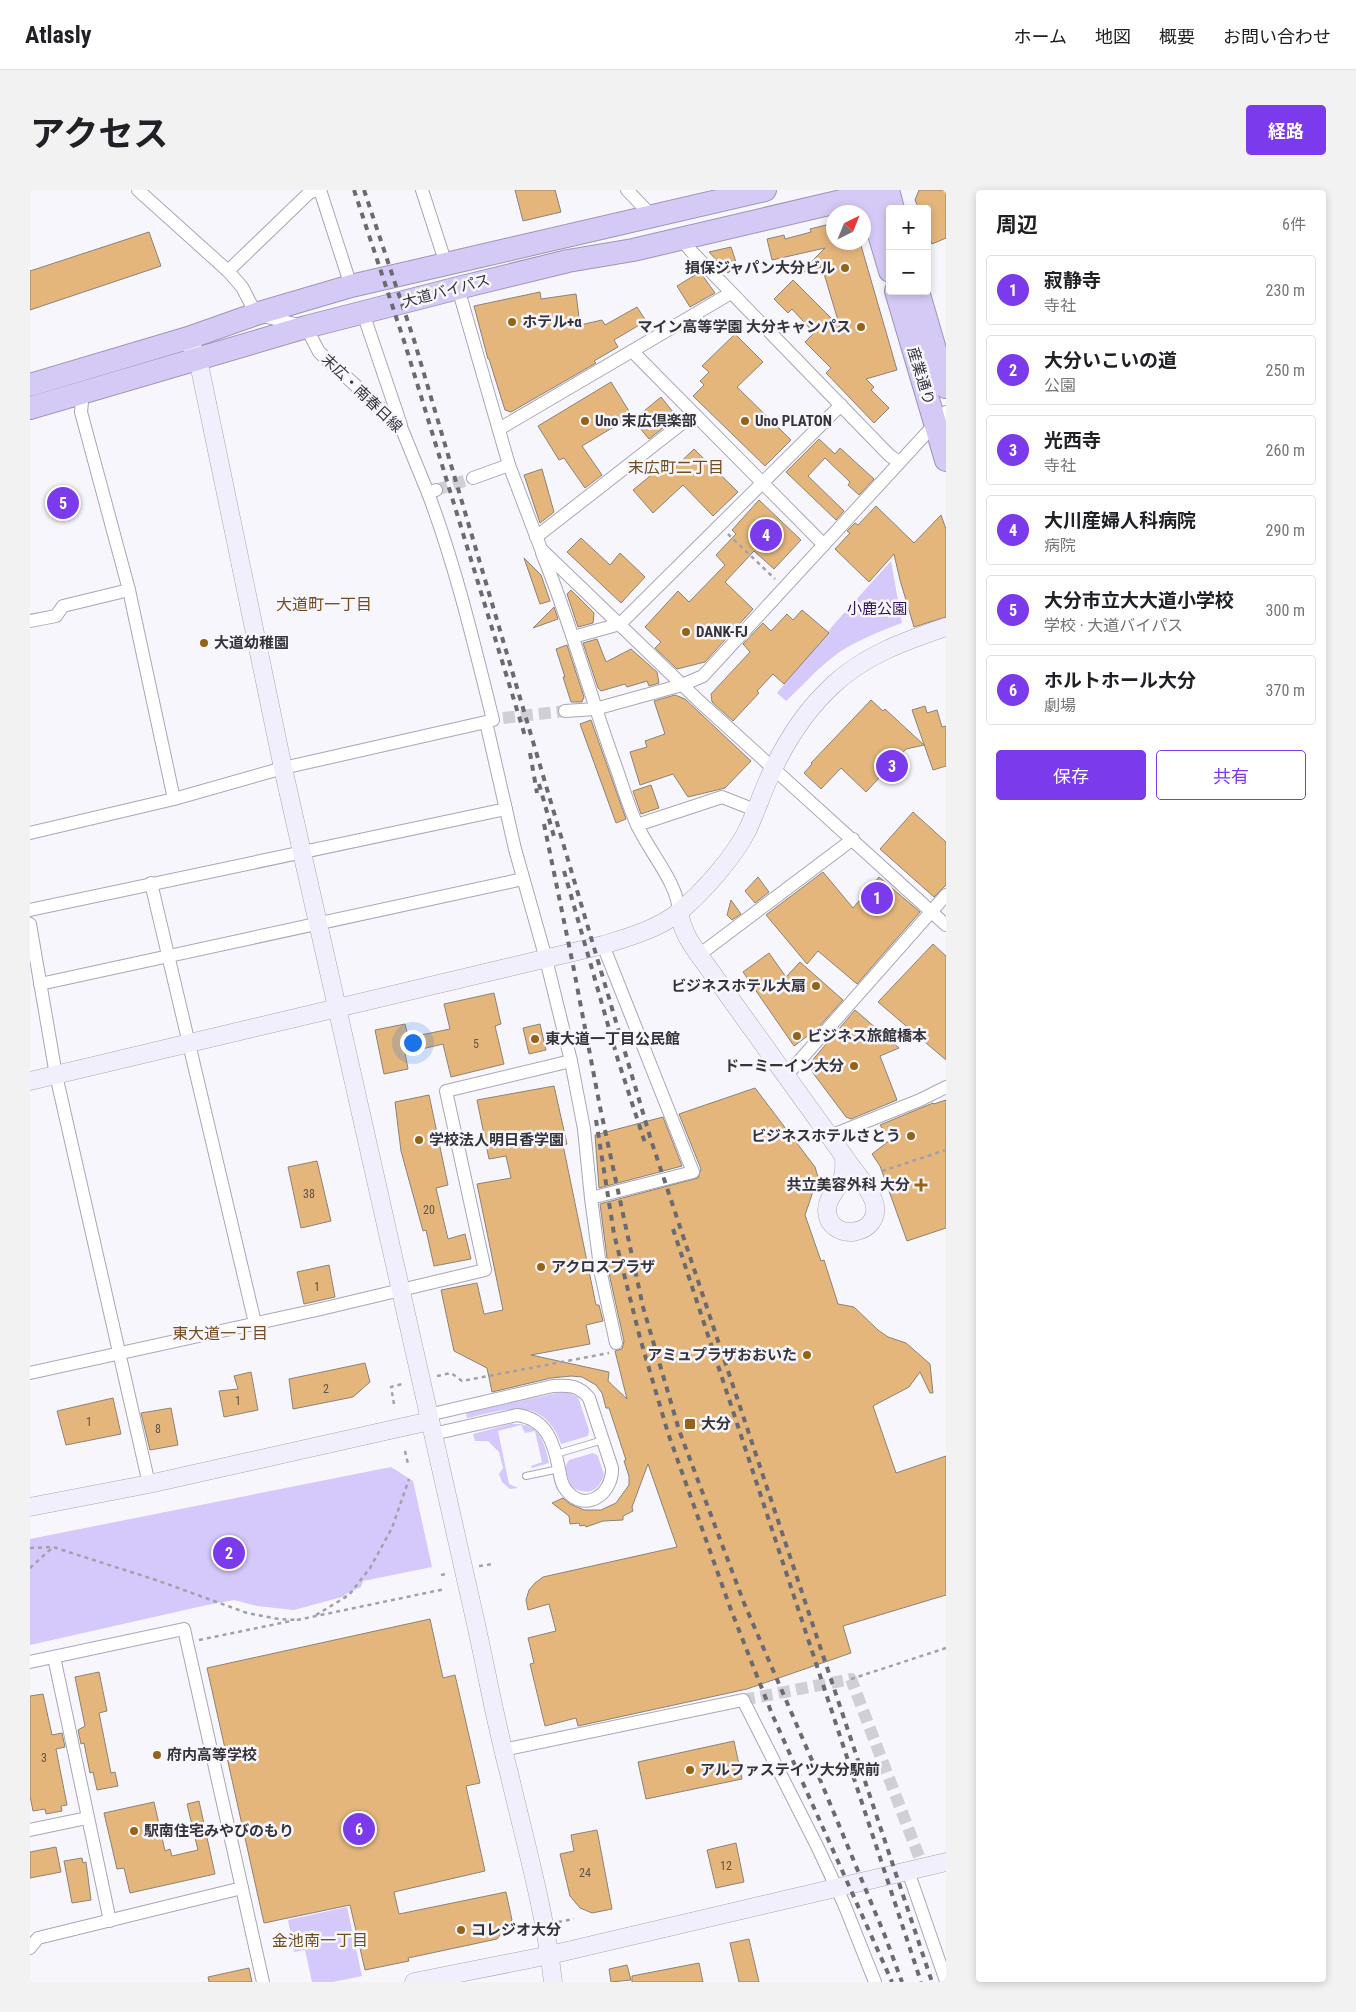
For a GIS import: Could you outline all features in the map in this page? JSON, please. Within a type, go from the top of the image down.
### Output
[{"type":"highway","name":"大道バイパス","points":[[30,385],[188,338],[256,314],[351,286],[653,217],[721,195],[766,190]]},
{"type":"highway","name":"大道バイパス","points":[[30,408],[306,327],[568,261],[633,250],[874,191]]},
{"type":"highway","points":[[874,191],[889,205]]},
{"type":"highway","points":[[874,191],[886,251]]},
{"type":"highway","name":"産業通り","points":[[897,295],[941,418],[946,460]]},
{"type":"highway","name":"産業通り","points":[[919,295],[946,387]]},
{"type":"street","points":[[138,190],[228,271],[242,287],[256,314],[306,327]]},
{"type":"street","points":[[228,271],[309,193],[318,190],[351,286]]},
{"type":"street","points":[[422,190],[446,264]]},
{"type":"street","points":[[627,190],[653,217]]},
{"type":"street","points":[[681,238],[731,293],[890,456],[900,462]]},
{"type":"street","points":[[458,288],[509,465],[557,588],[595,709],[637,825],[649,850],[674,889],[678,900],[683,932],[844,1156]]},
{"type":"street","points":[[499,429],[731,293]]},
{"type":"street","points":[[363,313],[402,427]]},
{"type":"street","name":"末広・南春日線","points":[[306,327],[319,352],[402,427],[432,492],[494,720],[506,808],[571,1061],[584,1129],[601,1274],[616,1348]]},
{"type":"street","points":[[188,338],[198,359],[283,768],[503,1750],[533,1874],[550,1955],[553,1982]]},
{"type":"street","points":[[632,351],[824,546]]},
{"type":"street","points":[[83,392],[81,412],[129,590],[174,799]]},
{"type":"street","points":[[573,637],[620,624],[841,405]]},
{"type":"street","points":[[538,543],[694,414]]},
{"type":"street","points":[[565,711],[595,709],[694,682],[709,671],[941,418]]},
{"type":"street","points":[[473,478],[509,465]]},
{"type":"street","points":[[538,543],[682,685],[946,925]]},
{"type":"street","points":[[30,621],[56,616],[63,606],[129,590]]},
{"type":"street","points":[[30,1081],[546,959],[603,945],[641,933],[679,912],[732,856],[747,830],[773,768],[792,735],[807,714],[832,686],[860,663],[893,646],[946,626]]},
{"type":"street","points":[[30,833],[174,799],[283,768],[494,720]]},
{"type":"street","points":[[637,825],[722,797],[755,810]]},
{"type":"street","points":[[30,910],[506,808]]},
{"type":"street","points":[[699,955],[853,839]]},
{"type":"street","points":[[40,984],[318,922],[523,879]]},
{"type":"street","points":[[151,883],[255,1323]]},
{"type":"street","points":[[786,1076],[946,895]]},
{"type":"street","points":[[30,924],[56,1075],[149,1484]]},
{"type":"street","points":[[591,1198],[693,1172],[603,945]]},
{"type":"street","points":[[30,1373],[485,1270],[446,1091],[571,1061]]},
{"type":"street","points":[[830,1136],[920,1100],[946,1087]]},
{"type":"street","points":[[30,1507],[149,1484],[431,1423],[553,1386],[569,1385],[584,1392],[589,1398],[612,1468],[612,1476],[607,1489],[601,1496],[585,1500],[577,1499],[566,1490],[561,1482],[553,1441],[548,1432],[537,1422],[526,1416],[431,1423]]},
{"type":"street","points":[[30,1662],[184,1629],[262,1982]]},
{"type":"street","points":[[54,1657],[110,1921]]},
{"type":"street","points":[[503,1750],[743,1700],[814,1840],[844,1904],[875,1982]]},
{"type":"street","points":[[30,1830],[87,1818]]},
{"type":"street","points":[[414,1982],[550,1955],[946,1862]]},
{"type":"street","points":[[908,1871],[946,1981]]},
{"type":"street","points":[[30,1948],[38,1938],[242,1888]]},
{"type":"lane","points":[[556,1454],[603,1440]]},
{"type":"lane","points":[[526,1476],[559,1469]]},
{"type":"path","points":[[719,525],[785,588]]},
{"type":"path","points":[[882,1171],[946,1150]]},
{"type":"path","points":[[437,1376],[451,1373],[462,1381],[616,1348]]},
{"type":"path","points":[[394,1404],[391,1387],[402,1384]]},
{"type":"path","points":[[405,1451],[408,1464]]},
{"type":"path","points":[[315,1616],[349,1595],[370,1568],[392,1528],[409,1479]]},
{"type":"path","points":[[30,1548],[53,1547],[159,1581],[247,1613],[279,1619],[297,1620]]},
{"type":"path","points":[[30,1568],[53,1547]]},
{"type":"path","points":[[478,1567],[493,1564]]},
{"type":"path","points":[[442,1575],[446,1574]]},
{"type":"path","points":[[194,1641],[444,1589]]},
{"type":"path","points":[[851,1679],[946,1648]]},
{"type":"green space","name":"小鹿公園","points":[[891,561],[902,623],[869,636],[838,653],[786,701],[777,693],[836,622]]},
{"type":"green space","points":[[566,1391],[578,1397],[589,1430],[588,1436],[561,1444],[553,1428],[544,1418],[522,1409],[467,1418],[466,1413]]},
{"type":"green space","points":[[510,1424],[520,1424],[535,1431],[525,1433],[521,1425],[498,1431],[509,1484],[518,1488],[510,1489],[502,1482],[499,1474],[503,1468],[499,1452],[488,1441],[475,1441],[473,1434]]},
{"type":"green space","points":[[535,1431],[545,1446],[549,1463],[532,1468],[531,1466],[542,1462]]},
{"type":"green space","points":[[593,1453],[598,1456],[604,1475],[598,1486],[586,1492],[570,1486],[565,1467],[569,1460]]},
{"type":"green space","points":[[391,1467],[413,1481],[432,1567],[363,1581],[361,1587],[344,1595],[349,1595],[294,1610],[257,1606],[234,1600],[30,1645],[30,1539]]},
{"type":"green space","points":[[347,1907],[362,1976],[333,1982],[312,1982],[305,1950],[294,1952],[288,1920]]},
{"type":"building","points":[[515,190],[555,190],[561,212],[523,221]]},
{"type":"building","points":[[919,190],[946,190],[946,238],[932,244],[931,205],[917,205],[915,200]]},
{"type":"building","points":[[826,225],[826,250],[862,250],[897,370],[866,379],[874,387],[871,390],[889,408],[874,423],[826,373],[831,368],[805,342],[814,333],[792,309],[788,313],[774,299],[793,280],[840,327],[822,267],[800,273],[825,248],[772,260],[767,239],[784,235],[785,239],[811,232],[810,229]]},
{"type":"building","points":[[149,232],[161,266],[30,310],[30,271]]},
{"type":"building","points":[[731,247],[737,265],[728,273],[709,252]]},
{"type":"building","points":[[700,272],[715,293],[690,307],[677,286]]},
{"type":"building","points":[[540,292],[541,299],[576,294],[580,325],[602,320],[605,325],[637,307],[646,321],[614,340],[618,347],[594,361],[596,363],[511,412],[505,410],[488,359],[474,306]]},
{"type":"building","name":"Uno PLATON","points":[[735,334],[763,362],[737,387],[791,440],[765,466],[693,396],[704,385],[700,381],[709,372],[702,366]]},
{"type":"building","name":"Uno 末広倶楽部","points":[[611,382],[632,416],[582,446],[602,475],[585,488],[564,458],[559,460],[538,426]]},
{"type":"building","points":[[661,397],[677,417],[649,439],[633,420]]},
{"type":"building","points":[[819,439],[835,454],[840,448],[874,479],[859,495],[848,485],[850,482],[825,458],[808,476],[844,511],[836,520],[786,472]]},
{"type":"building","points":[[694,449],[738,492],[713,516],[683,485],[653,513],[633,490],[661,467],[668,474]]},
{"type":"building","points":[[542,469],[554,512],[540,523],[524,475]]},
{"type":"building","points":[[759,500],[801,540],[774,569],[754,551],[725,582],[753,609],[705,662],[677,669],[655,648],[661,642],[645,627],[678,591],[689,602],[725,565],[716,555],[736,534],[732,530]]},
{"type":"building","points":[[876,506],[914,543],[941,515],[946,529],[946,617],[914,627],[894,554],[869,582],[835,549],[850,533],[847,531],[855,523],[858,525]]},
{"type":"building","points":[[581,538],[610,565],[620,553],[645,577],[621,603],[567,552]]},
{"type":"building","points":[[524,558],[541,575],[550,601],[540,604]]},
{"type":"building","points":[[571,590],[594,613],[593,623],[578,627],[567,594]]},
{"type":"building","points":[[554,607],[558,619],[533,628]]},
{"type":"building","points":[[802,610],[829,633],[784,684],[773,674],[757,691],[759,693],[733,721],[712,702],[711,694],[750,652],[743,644],[763,623],[771,631],[787,614],[793,620]]},
{"type":"building","points":[[597,639],[606,662],[631,649],[657,672],[659,683],[649,686],[647,681],[627,687],[625,684],[601,691],[598,688],[583,643]]},
{"type":"building","points":[[567,645],[584,697],[582,702],[571,702],[563,677],[565,677],[556,649]]},
{"type":"building","points":[[675,695],[685,699],[751,761],[725,788],[688,797],[673,774],[640,785],[630,752],[647,747],[645,741],[665,734],[654,701]]},
{"type":"building","points":[[871,700],[883,711],[885,709],[924,745],[906,749],[866,792],[841,768],[821,789],[804,773],[811,763]]},
{"type":"building","points":[[925,706],[927,713],[937,710],[942,727],[946,726],[946,766],[933,770],[912,710]]},
{"type":"building","points":[[591,720],[626,819],[616,823],[580,724]]},
{"type":"building","points":[[651,785],[659,808],[641,814],[633,791]]},
{"type":"building","points":[[913,812],[946,842],[946,885],[934,897],[880,849]]},
{"type":"building","points":[[823,872],[853,908],[879,877],[920,912],[857,984],[818,951],[807,964],[766,915]]},
{"type":"building","points":[[758,877],[769,892],[755,903],[745,891]]},
{"type":"building","points":[[731,900],[741,914],[732,920],[727,915]]},
{"type":"building","points":[[933,944],[946,956],[946,1060],[878,1002]]},
{"type":"building","points":[[769,953],[786,977],[800,962],[843,1000],[817,1029],[794,1046],[743,972]]},
{"type":"building","points":[[494,993],[501,1024],[495,1026],[504,1064],[451,1077],[443,1044],[405,1053],[408,1069],[384,1074],[375,1030],[405,1024],[407,1032],[415,1031],[416,1036],[450,1029],[444,1004]]},
{"type":"building","name":"ドーミーイン大分","points":[[855,1010],[899,1048],[880,1056],[897,1100],[851,1119],[846,1117],[813,1073],[810,1063]]},
{"type":"building","name":"東大道一丁目公民館","points":[[540,1024],[546,1050],[529,1054],[523,1028]]},
{"type":"building","points":[[554,1086],[567,1144],[563,1145],[596,1305],[599,1305],[603,1321],[586,1325],[590,1344],[531,1355],[609,1372],[608,1381],[627,1399],[615,1351],[622,1349],[624,1341],[609,1273],[600,1204],[698,1178],[701,1169],[679,1114],[755,1088],[815,1167],[818,1177],[805,1215],[821,1261],[824,1260],[838,1304],[854,1307],[878,1330],[888,1337],[906,1343],[930,1364],[933,1393],[930,1393],[920,1372],[909,1387],[873,1406],[896,1473],[946,1456],[946,1595],[843,1626],[851,1653],[747,1689],[578,1726],[576,1718],[545,1726],[530,1664],[534,1663],[528,1638],[556,1631],[549,1604],[528,1610],[526,1600],[529,1590],[543,1577],[677,1547],[648,1464],[632,1507],[633,1511],[623,1516],[623,1520],[603,1521],[586,1527],[585,1525],[580,1526],[579,1523],[570,1524],[569,1516],[552,1503],[563,1498],[570,1504],[584,1510],[601,1510],[616,1503],[629,1485],[629,1476],[624,1461],[626,1460],[609,1408],[606,1408],[602,1393],[596,1385],[582,1377],[571,1376],[551,1378],[492,1392],[487,1368],[454,1351],[441,1290],[477,1283],[484,1314],[503,1310],[477,1184],[511,1178],[506,1156],[489,1159],[477,1100]]},
{"type":"building","name":"学校法人明日香学園","points":[[429,1095],[448,1185],[436,1188],[448,1239],[465,1234],[471,1259],[434,1266],[426,1230],[423,1231],[401,1151],[395,1102]]},
{"type":"building","points":[[946,1100],[946,1228],[907,1241],[880,1166],[872,1154],[890,1140],[880,1125],[933,1103]]},
{"type":"building","points":[[663,1117],[682,1166],[599,1188],[595,1135]]},
{"type":"building","points":[[317,1161],[331,1221],[301,1228],[288,1167]]},
{"type":"building","points":[[329,1265],[335,1297],[304,1304],[297,1272]]},
{"type":"building","points":[[365,1363],[370,1382],[353,1397],[293,1409],[289,1379]]},
{"type":"building","points":[[251,1372],[258,1410],[224,1417],[219,1391],[238,1389],[234,1376]]},
{"type":"building","points":[[113,1398],[121,1434],[66,1445],[57,1411]]},
{"type":"building","points":[[171,1408],[178,1445],[150,1450],[141,1413]]},
{"type":"building","points":[[430,1619],[443,1678],[455,1675],[480,1783],[466,1786],[485,1871],[394,1892],[399,1914],[506,1892],[512,1920],[497,1939],[408,1958],[409,1961],[365,1970],[350,1905],[264,1923],[207,1668]]},
{"type":"building","points":[[99,1672],[107,1711],[99,1713],[111,1773],[115,1772],[118,1786],[97,1790],[93,1772],[90,1773],[84,1743],[81,1744],[78,1730],[85,1726],[75,1677]]},
{"type":"building","points":[[43,1694],[52,1735],[62,1733],[65,1747],[56,1749],[67,1805],[61,1806],[62,1811],[46,1814],[45,1809],[33,1811],[30,1796],[30,1696]]},
{"type":"building","name":"アルファステイツ大分駅前","points":[[734,1741],[742,1779],[646,1799],[638,1762]]},
{"type":"building","name":"駅南住宅みやびのもり","points":[[199,1801],[215,1874],[130,1893],[124,1868],[117,1869],[104,1813],[154,1802],[165,1851],[170,1849],[172,1856],[198,1850],[187,1804]]},
{"type":"building","points":[[597,1830],[612,1909],[592,1913],[580,1908],[570,1896],[560,1854],[574,1851],[571,1835]]},
{"type":"building","points":[[736,1843],[744,1882],[716,1888],[707,1850]]},
{"type":"building","points":[[56,1847],[61,1872],[30,1878],[30,1852]]},
{"type":"building","points":[[82,1858],[83,1863],[86,1862],[91,1900],[72,1903],[64,1861]]},
{"type":"building","points":[[749,1939],[759,1982],[739,1982],[730,1943]]},
{"type":"building","points":[[699,1963],[703,1982],[632,1982],[632,1976]]},
{"type":"building","points":[[627,1965],[631,1980],[611,1982],[609,1969]]},
{"type":"building","points":[[249,1968],[252,1982],[209,1982],[208,1977]]},
{"type":"tunnel","points":[[436,490],[473,478]]},
{"type":"tunnel","points":[[503,718],[565,711]]},
{"type":"tunnel","points":[[743,1700],[851,1679],[923,1867]]},
{"type":"railway","points":[[354,190],[405,344],[525,736]]},
{"type":"railway","points":[[364,190],[414,340],[651,1140],[932,1982]]},
{"type":"railway","points":[[530,753],[537,793]]},
{"type":"railway","points":[[539,784],[555,840]]},
{"type":"railway","points":[[544,824],[600,1107],[643,1307],[679,1430],[744,1603],[814,1765],[885,1936],[902,1982]]},
{"type":"railway","points":[[564,871],[618,1060],[646,1146]]},
{"type":"railway","points":[[596,1120],[614,1234],[640,1338],[668,1433],[731,1610],[772,1714],[892,1982]]},
{"type":"railway","points":[[673,1229],[921,1982]]},
{"type":"place","name":"損保ジャパン大分ビル","points":[[845,268]]},
{"type":"place","name":"ホテル+α","points":[[512,322]]},
{"type":"place","name":"マイン高等学園 大分キャンパス","points":[[861,327]]},
{"type":"place","name":"Uno 末広倶楽部","points":[[585,421]]},
{"type":"place","name":"Uno PLATON","points":[[745,421]]},
{"type":"place","name":"大分市立大大道小学校","points":[[63,503]]},
{"type":"place","name":"大川産婦人科病院","points":[[766,535]]},
{"type":"place","name":"DANK-FJ","points":[[686,632]]},
{"type":"place","name":"大道幼稚園","points":[[204,643]]},
{"type":"place","name":"光西寺","points":[[892,766]]},
{"type":"place","name":"寂静寺","points":[[877,898]]},
{"type":"place","name":"ビジネスホテル大扇","points":[[816,986]]},
{"type":"place","name":"ビジネス旅館橋本","points":[[797,1036]]},
{"type":"place","name":"東大道一丁目公民館","points":[[535,1039]]},
{"type":"place","name":"ドーミーイン大分","points":[[854,1066]]},
{"type":"place","name":"ビジネスホテルさとう","points":[[911,1136]]},
{"type":"place","name":"学校法人明日香学園","points":[[419,1140]]},
{"type":"place","name":"共立美容外科 大分","points":[[921,1185]]},
{"type":"place","name":"アクロスプラザ","points":[[541,1267]]},
{"type":"place","name":"アミュプラザおおいた","points":[[807,1355]]},
{"type":"place","name":"大分","points":[[690,1424]]},
{"type":"place","name":"大分いこいの道","points":[[229,1553]]},
{"type":"place","name":"府内高等学校","points":[[157,1755]]},
{"type":"place","name":"アルファステイツ大分駅前","points":[[690,1770]]},
{"type":"place","name":"ホルトホール大分","points":[[359,1829]]},
{"type":"place","name":"駅南住宅みやびのもり","points":[[134,1831]]},
{"type":"place","name":"コレジオ大分","points":[[461,1930]]},
{"type":"district","name":"末広町二丁目","points":[[676,467]]},
{"type":"district","name":"大道町一丁目","points":[[324,604]]},
{"type":"district","name":"東大道一丁目","points":[[220,1333]]},
{"type":"district","name":"金池南一丁目","points":[[320,1940]]}]
